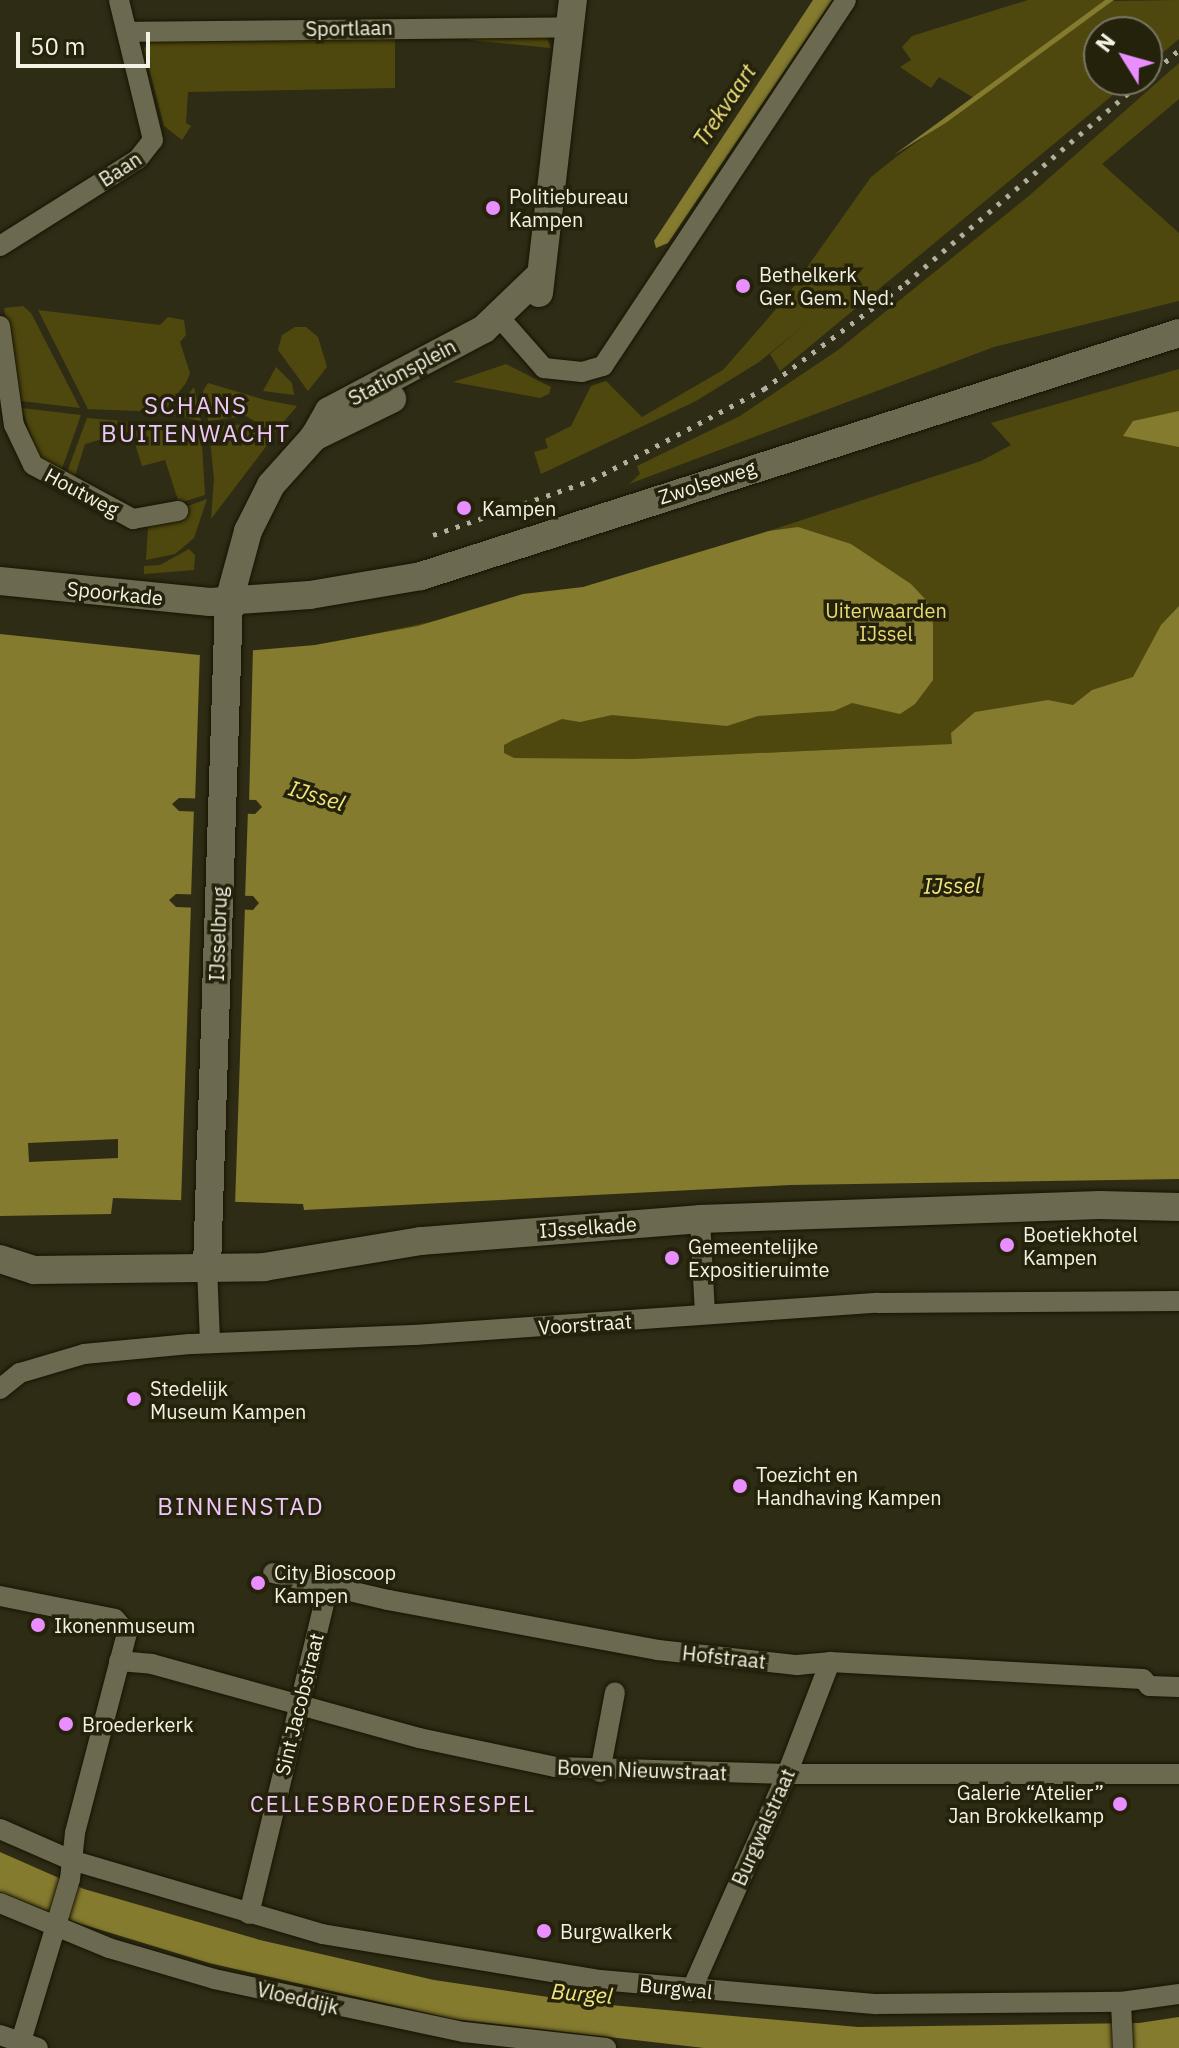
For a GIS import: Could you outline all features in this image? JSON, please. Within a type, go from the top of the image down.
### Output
[{"type":"street","name":"Baan","points":[[0,246],[149,149],[155,131],[119,0]]},
{"type":"street","points":[[505,325],[544,368],[582,372],[606,362],[846,0]]},
{"type":"street","name":"Sportlaan","points":[[127,32],[572,13]]},
{"type":"street","name":"Stationsplein","points":[[229,601],[257,510],[282,471],[314,437],[336,406],[505,325],[539,276],[572,13]]},
{"type":"street","name":"Houtweg","points":[[0,326],[14,425],[30,462],[133,519],[178,511]]},
{"type":"street","name":"Zwolseweg","points":[[229,601],[310,595],[421,576],[1179,333]]},
{"type":"street","name":"Spoorkade","points":[[0,581],[193,602],[229,601]]},
{"type":"street","name":"IJsselbrug","points":[[207,1267],[229,601]]},
{"type":"street","name":"IJsselkade","points":[[0,1259],[34,1270],[280,1266],[421,1241],[700,1219],[1100,1205],[1179,1207]]},
{"type":"street","points":[[700,1219],[705,1314]]},
{"type":"street","points":[[207,1267],[210,1343]]},
{"type":"street","name":"Voorstraat","points":[[0,1388],[20,1373],[84,1354],[210,1343],[878,1303],[1179,1301]]},
{"type":"street","name":"Hofstraat","points":[[273,1573],[328,1587],[658,1650],[797,1665],[830,1662],[1143,1679],[1149,1686],[1179,1687]]},
{"type":"street","name":"Sint Jacobstraat","points":[[249,1914],[328,1587]]},
{"type":"street","points":[[0,1596],[115,1619],[126,1628],[26,2046],[0,2035]]},
{"type":"street","name":"Boven Nieuwstraat","points":[[119,1661],[152,1664],[299,1707],[535,1764],[600,1772],[1179,1774]]},
{"type":"street","name":"Burgwalstraat","points":[[691,1991],[787,1774],[830,1662]]},
{"type":"street","points":[[600,1772],[615,1692]]},
{"type":"street","name":"Burgwal","points":[[0,1829],[70,1869],[337,1937],[691,1991],[877,2004],[1122,2008],[1179,1994]]},
{"type":"street","name":"Vloeddijk","points":[[0,1903],[199,1974],[464,2032],[606,2048]]},
{"type":"street","points":[[1122,2008],[1123,2048]]},
{"type":"green space","points":[[1028,0],[1105,0],[974,98],[939,77],[931,88],[900,67],[911,60],[902,47],[912,36]]},
{"type":"green space","points":[[1179,0],[1179,39],[1163,52],[1163,16],[1092,16],[1113,1]]},
{"type":"green space","points":[[1083,23],[1083,96],[1112,96],[780,371],[770,354],[812,319],[759,362],[696,401],[541,474],[534,452],[548,448],[545,439],[571,426],[591,386],[606,381],[642,417],[723,370],[784,300],[871,177]]},
{"type":"green space","points":[[469,36],[546,36],[551,48],[468,40]]},
{"type":"green space","points":[[395,37],[395,88],[188,92],[186,123],[191,126],[182,140],[164,126],[144,49],[150,40]]},
{"type":"green space","points":[[1179,63],[1179,99],[1102,164],[1179,233],[1179,301],[994,347],[629,484],[640,474],[637,466],[740,416],[838,350],[1030,195],[1142,96],[1163,96],[1163,77]]},
{"type":"green space","points":[[23,306],[31,313],[80,408],[21,401],[4,308]]},
{"type":"green space","points":[[38,310],[160,325],[168,317],[184,320],[186,335],[180,342],[190,373],[186,383],[163,412],[88,409]]},
{"type":"green space","points":[[295,327],[306,327],[318,337],[327,367],[308,391],[278,350],[282,335]]},
{"type":"green space","points":[[506,364],[551,387],[549,394],[540,398],[453,382]]},
{"type":"green space","points":[[276,367],[292,383],[294,395],[263,391]]},
{"type":"green space","name":"Uiterwaarden IJssel","points":[[1179,369],[1179,734],[632,759],[251,758],[307,648],[576,591],[702,553],[981,461],[1011,445],[991,423]]},
{"type":"green space","points":[[208,383],[297,406],[274,433],[246,416],[208,421],[203,391]]},
{"type":"green space","points":[[194,387],[201,421],[172,415]]},
{"type":"green space","points":[[22,408],[81,415],[60,474],[37,455]]},
{"type":"green space","points":[[87,418],[201,428],[205,495],[179,503],[165,460],[142,466],[131,431],[85,444],[74,479],[66,475]]},
{"type":"green space","points":[[245,424],[271,440],[211,519],[214,479],[209,428]]},
{"type":"green space","points":[[207,499],[194,538],[175,554],[146,560],[148,527],[182,518],[180,509]]},
{"type":"green space","points":[[189,549],[195,555],[194,570],[144,574],[144,566],[160,565]]},
{"type":"water","points":[[813,0],[832,0],[668,243],[656,248],[654,241]]},
{"type":"water","points":[[1105,0],[1114,0],[1092,16],[1083,16]]},
{"type":"water","points":[[1083,16],[1083,23],[947,122],[894,155]]},
{"type":"water","points":[[1179,411],[1179,447],[1123,436],[1133,421]]},
{"type":"water","name":"IJssel","points":[[798,527],[851,544],[911,584],[926,600],[933,624],[933,680],[915,704],[900,714],[852,703],[834,711],[758,716],[727,726],[612,715],[580,722],[562,719],[504,745],[504,753],[514,758],[632,759],[952,744],[951,733],[975,712],[1048,700],[1073,705],[1092,690],[1133,677],[1161,625],[1179,606],[1179,1179],[790,1185],[304,1210],[303,1204],[113,1198],[111,1214],[0,1216],[0,634],[199,655],[315,645],[418,626],[523,594],[583,587],[769,531]],"holes":[[[179,798],[256,800],[262,807],[255,814],[179,811],[172,804]],[[176,894],[253,896],[259,903],[253,910],[176,907],[169,900]]]},
{"type":"water","points":[[0,1852],[84,1889],[260,1940],[434,1980],[588,2003],[858,2027],[1139,2023],[1179,2017],[1179,2048],[704,2048],[453,2019],[209,1963],[78,1923],[0,1892]]},
{"type":"pier","points":[[253,648],[249,804],[195,802],[200,651]]},
{"type":"pier","points":[[194,808],[248,809],[245,900],[191,898]]},
{"type":"pier","points":[[191,904],[245,906],[235,1206],[181,1204]]},
{"type":"pier","points":[[118,1139],[118,1158],[29,1162],[28,1143]]},
{"type":"railway","points":[[1163,64],[1179,50]]},
{"type":"railway","points":[[433,535],[592,480],[764,389],[906,283],[1125,96]]},
{"type":"place","name":"Politiebureau Kampen","points":[[493,208]]},
{"type":"place","name":"Bethelkerk Ger. Gem. Ned.","points":[[743,286]]},
{"type":"place","name":"Kampen","points":[[464,508]]},
{"type":"place","name":"Boetiekhotel Kampen","points":[[1007,1245]]},
{"type":"place","name":"Gemeentelijke Expositieruimte","points":[[672,1258]]},
{"type":"place","name":"Stedelijk Museum Kampen","points":[[134,1399]]},
{"type":"place","name":"Toezicht en Handhaving Kampen","points":[[740,1486]]},
{"type":"place","name":"City Bioscoop Kampen","points":[[258,1583]]},
{"type":"place","name":"Ikonenmuseum","points":[[38,1625]]},
{"type":"place","name":"Broederkerk","points":[[66,1724]]},
{"type":"place","name":"Galerie “Atelier” Jan Brokkelkamp","points":[[1120,1804]]},
{"type":"place","name":"Burgwalkerk","points":[[544,1931]]},
{"type":"district","name":"SCHANS BUITENWACHT","points":[[196,420]]},
{"type":"district","name":"BINNENSTAD","points":[[241,1507]]},
{"type":"district","name":"CELLESBROEDERSESPEL","points":[[393,1804]]},
{"type":"water label","name":"Trekvaart","points":[[724,105]]},
{"type":"water label","name":"Burgel","points":[[582,1993]]}]
